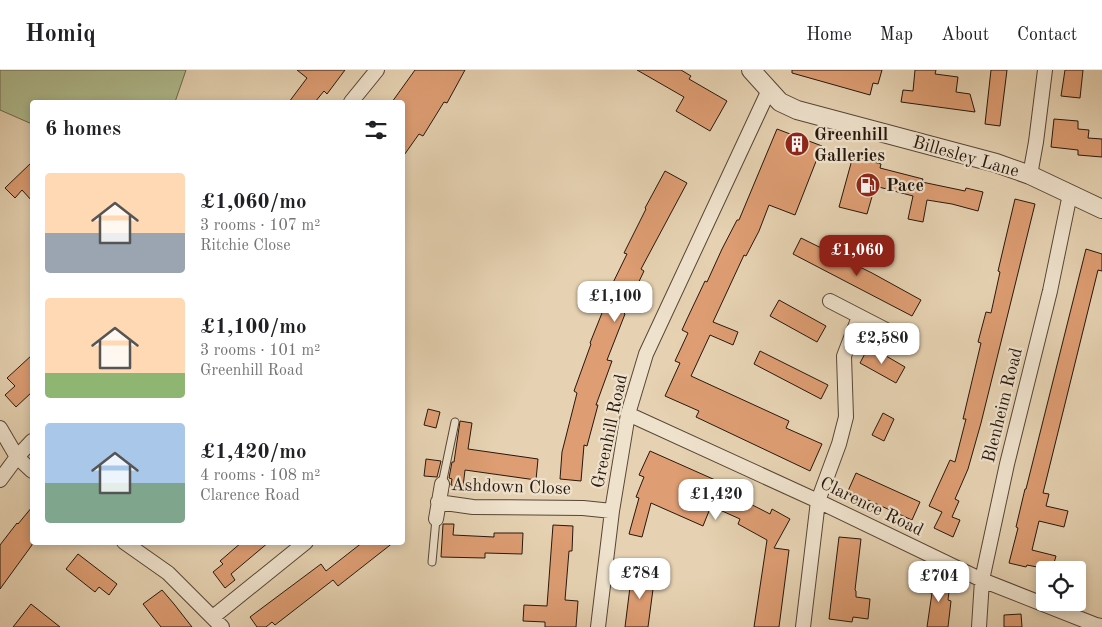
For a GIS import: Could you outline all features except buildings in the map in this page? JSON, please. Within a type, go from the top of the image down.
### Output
[{"type":"street","points":[[354,100],[377,70]]},
{"type":"street","points":[[1030,175],[1045,70]]},
{"type":"street","name":"Billesley Lane","points":[[757,72],[780,102],[797,110],[970,155],[1030,175],[1102,209]]},
{"type":"street","name":"Greenhill Road","points":[[598,627],[612,511],[628,414],[646,354],[769,90]]},
{"type":"street","name":"Blenheim Road","points":[[979,627],[982,580],[1007,464],[1050,291],[1070,194]]},
{"type":"street","points":[[830,301],[890,332]]},
{"type":"street","points":[[802,627],[818,501],[839,444],[846,417],[844,356],[859,317]]},
{"type":"street","name":"Clarence Road","points":[[628,414],[818,501],[982,580],[1102,626]]},
{"type":"street","points":[[0,428],[17,456],[30,469]]},
{"type":"street","points":[[0,480],[17,456],[30,443]]},
{"type":"street","name":"Ashdown Close","points":[[436,519],[442,484]]},
{"type":"street","name":"Ashdown Close","points":[[438,502],[474,507],[583,508],[612,511]]},
{"type":"street","points":[[128,545],[168,573],[218,622],[303,545]]},
{"type":"lane","name":"Ashdown Close","points":[[442,484],[455,422]]},
{"type":"lane","name":"Ashdown Close","points":[[432,562],[436,519]]},
{"type":"green space","points":[[0,70],[186,70],[176,100],[30,100],[30,123],[0,110]]},
{"type":"place","name":"Greenhill Galleries","points":[[797,144]]},
{"type":"place","name":"Pace","points":[[868,185]]}]
